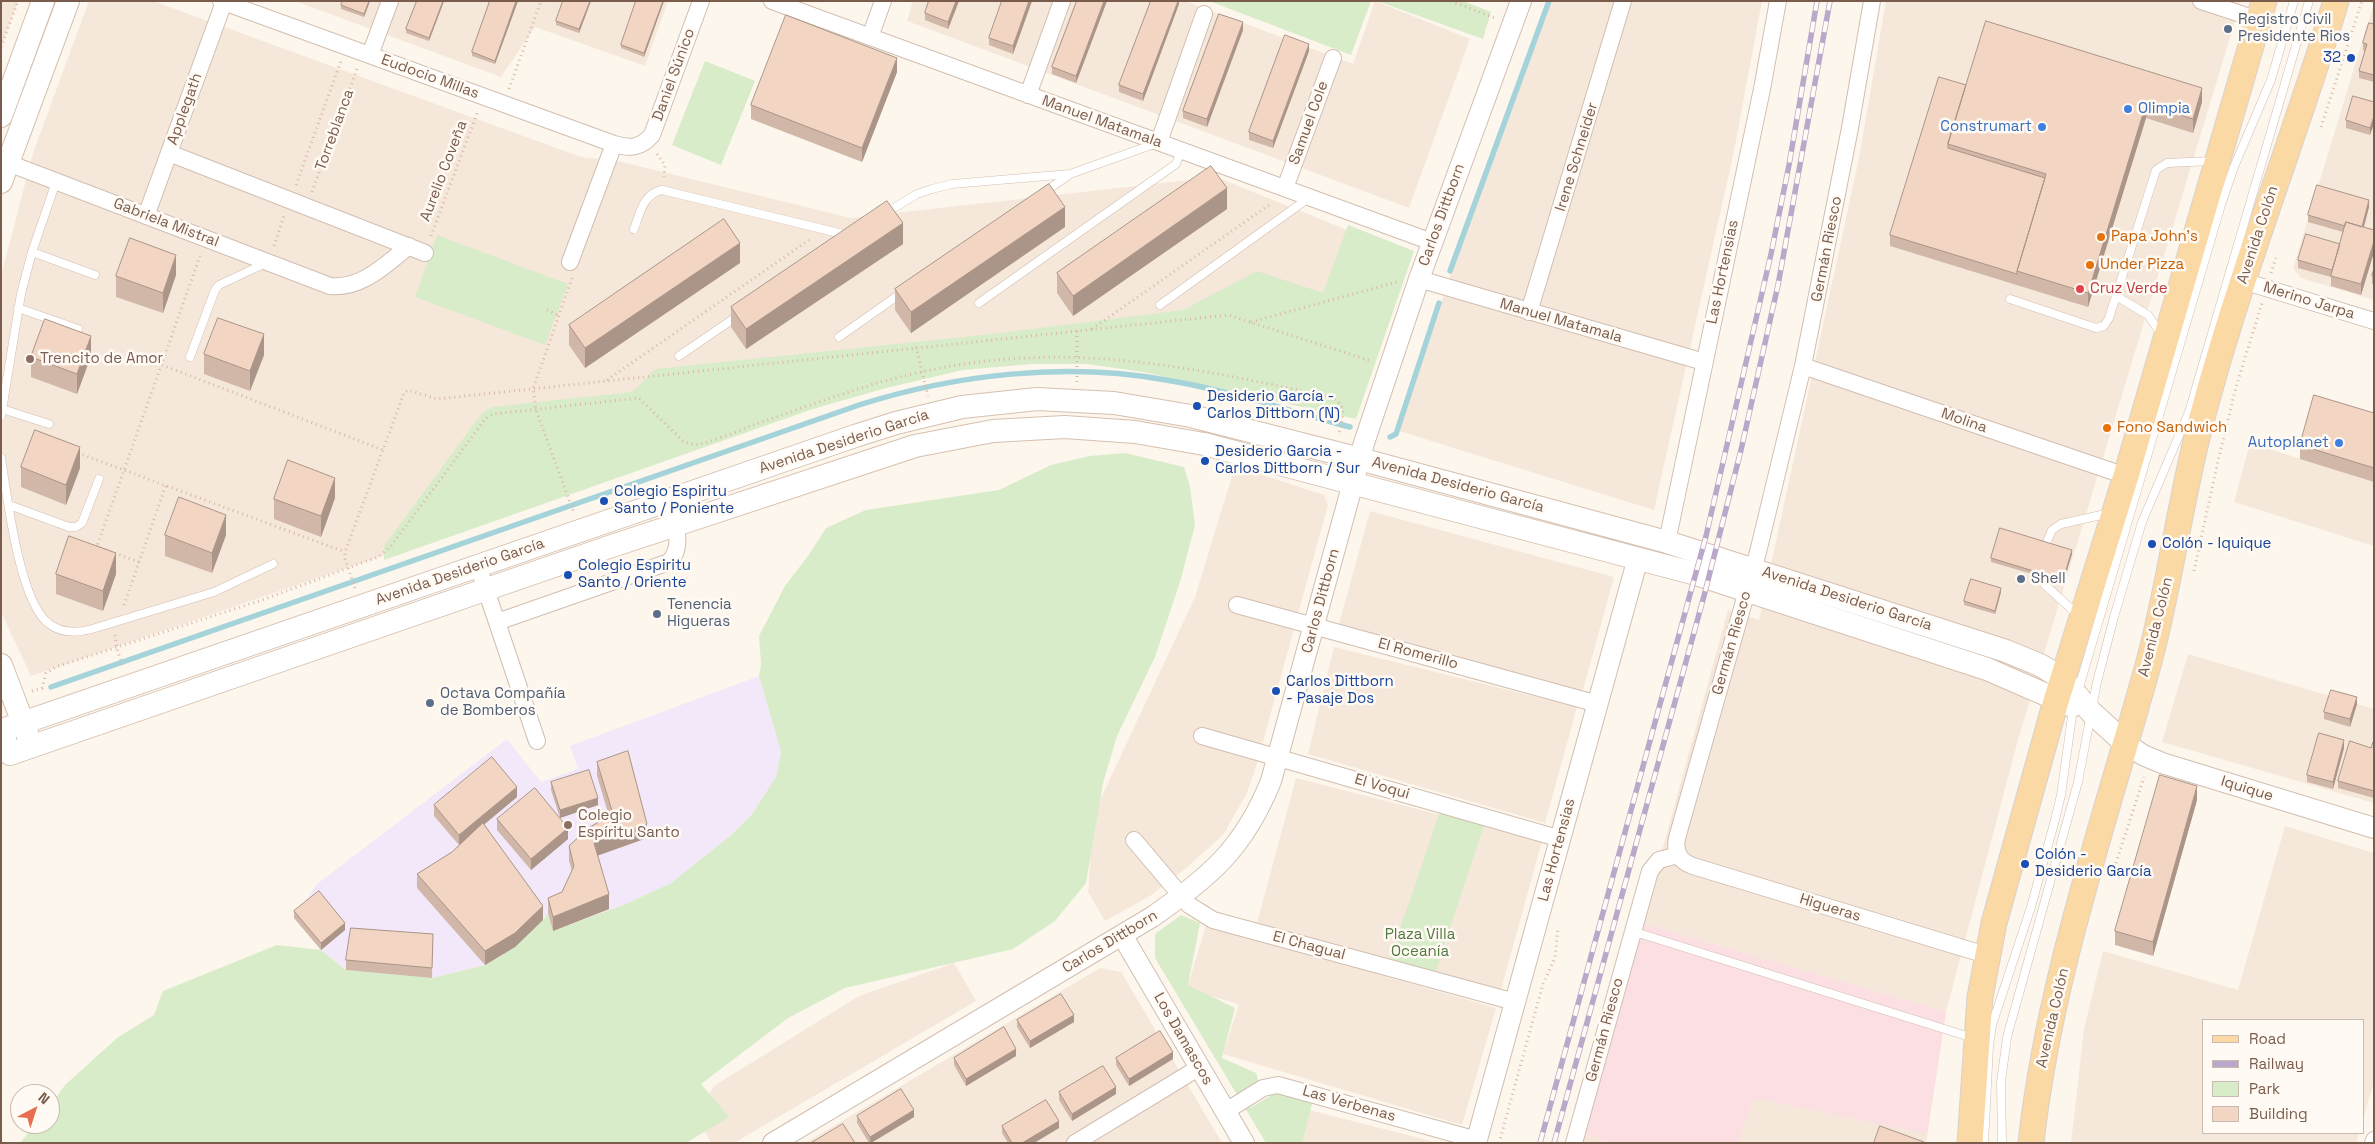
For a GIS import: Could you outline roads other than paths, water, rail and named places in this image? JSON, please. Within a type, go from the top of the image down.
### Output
[{"type":"main road","points":[[1,116],[43,1]]},
{"type":"main road","points":[[3,170],[68,1]]},
{"type":"main road","name":"Avenida Colón","points":[[2031,1143],[2048,1032],[2124,743],[2161,614],[2199,426],[2255,285],[2263,217],[2307,96],[2336,1]]},
{"type":"main road","points":[[1970,1143],[1976,1039],[1986,955],[2072,699],[2082,619],[2126,476],[2261,11]]},
{"type":"main road","name":"Avenida Desiderio García","points":[[1,730],[896,423],[962,407],[1037,399],[1114,403],[1191,416],[1360,458],[1667,542],[1750,579],[1903,641],[2072,699]]},
{"type":"main road","points":[[1111,429],[1114,403]]},
{"type":"main road","name":"Avenida Desiderio García","points":[[6,755],[486,589],[888,454],[954,437],[1029,428],[1111,429],[1204,444],[1638,558],[1750,579],[1910,619],[2023,657],[2124,743]]},
{"type":"main road","points":[[737,477],[745,501]]},
{"type":"main road","points":[[374,602],[382,625]]},
{"type":"main road","points":[[1903,641],[1910,619]]},
{"type":"main road","points":[[1,665],[32,746]]},
{"type":"main road","points":[[1,730],[6,755]]},
{"type":"street","points":[[366,54],[390,1]]},
{"type":"street","name":"Daniel Súnico","points":[[644,143],[655,128],[701,1]]},
{"type":"street","name":"Manuel Matamala","points":[[772,1],[1432,242]]},
{"type":"street","points":[[870,37],[883,1]]},
{"type":"street","points":[[1028,95],[1062,1]]},
{"type":"street","name":"Carlos Dittborn","points":[[773,1143],[1122,935],[1182,897],[1214,870],[1242,838],[1263,801],[1278,758],[1353,482],[1389,367],[1432,242],[1520,1]]},
{"type":"street","name":"Irene Schneider","points":[[1529,312],[1623,1]]},
{"type":"street","name":"Las Hortensias","points":[[1667,542],[1762,89],[1778,1]]},
{"type":"street","name":"Germán Riesco","points":[[1574,1143],[1650,871],[1665,857],[1678,855],[1677,838],[1750,579],[1803,366],[1843,165],[1872,1]]},
{"type":"street","points":[[2201,1],[2261,11]]},
{"type":"street","name":"Eudocio Millas","points":[[223,2],[243,5],[346,47],[614,144],[625,147],[644,143]]},
{"type":"street","name":"Applegath","points":[[146,216],[223,2]]},
{"type":"street","points":[[1159,142],[1204,14]]},
{"type":"street","name":"Samuel Cole","points":[[1285,188],[1333,58]]},
{"type":"street","points":[[570,262],[614,144]]},
{"type":"street","points":[[170,153],[425,253]]},
{"type":"street","name":"Gabriela Mistral","points":[[3,170],[56,182],[330,286],[346,286],[363,281],[410,246]]},
{"type":"street","name":"Manuel Matamala","points":[[1419,279],[1704,362]]},
{"type":"street","name":"Merino Jarpa","points":[[2255,285],[2374,321]]},
{"type":"street","name":"Molina","points":[[1803,366],[2126,476]]},
{"type":"street","points":[[497,622],[669,562],[677,552],[678,546],[675,525],[667,501]]},
{"type":"street","name":"Las Hortensias","points":[[1477,1141],[1638,558]]},
{"type":"street","points":[[478,566],[536,741]]},
{"type":"street","name":"El Romerillo","points":[[1237,605],[1598,704]]},
{"type":"street","name":"El Voqui","points":[[1202,736],[1561,839]]},
{"type":"street","name":"Iquique","points":[[2124,743],[2143,755],[2162,763],[2374,828]]},
{"type":"street","name":"El Chagual","points":[[1134,840],[1182,897],[1197,911],[1214,920],[1515,1002]]},
{"type":"street","name":"Higueras","points":[[1678,855],[1682,860],[1693,866],[1986,955]]},
{"type":"street","name":"Los Damascos","points":[[1122,935],[1244,1143]]},
{"type":"street","points":[[1075,1143],[1200,1067]]},
{"type":"street","name":"Las Verbenas","points":[[1226,1111],[1263,1088],[1278,1085],[1477,1141]]},
{"type":"lane","points":[[1984,1143],[1989,1046],[1992,1024],[2031,907],[2061,796],[2072,699],[2221,205],[2234,167],[2271,80],[2294,1]]},
{"type":"lane","points":[[2072,699],[2097,682],[2136,539],[2150,501],[2189,412],[2309,1]]},
{"type":"lane","points":[[1038,196],[1070,174],[1159,142]]},
{"type":"lane","points":[[979,303],[1176,164],[1181,150]]},
{"type":"lane","points":[[2010,299],[2096,328],[2104,326],[2107,323],[2116,296],[2156,170],[2167,163],[2218,160]]},
{"type":"lane","points":[[882,215],[917,194],[932,188],[952,184],[1070,174]]},
{"type":"lane","points":[[49,424],[2,412],[18,308],[32,252],[56,182]]},
{"type":"lane","points":[[634,229],[645,201],[650,194],[662,190],[852,237]]},
{"type":"lane","points":[[1160,305],[1310,197]]},
{"type":"lane","points":[[844,242],[859,232]]},
{"type":"lane","points":[[32,252],[95,274]]},
{"type":"lane","points":[[190,357],[215,290],[219,285],[268,262]]},
{"type":"lane","points":[[839,337],[911,286]]},
{"type":"lane","points":[[2116,296],[2148,316],[2158,328],[2164,344]]},
{"type":"lane","points":[[678,356],[749,307]]},
{"type":"lane","points":[[18,308],[78,329]]},
{"type":"lane","points":[[1,458],[15,543],[27,584],[38,610],[47,622],[60,630],[76,632],[214,592],[273,564]]},
{"type":"lane","points":[[8,505],[69,528],[76,527],[82,523],[99,479]]},
{"type":"lane","points":[[2045,546],[2052,530],[2060,524],[2115,512]]},
{"type":"lane","points":[[2039,576],[2045,585],[2082,619]]},
{"type":"lane","points":[[2002,1143],[2001,1082],[2008,1036],[2078,782],[2072,699]]},
{"type":"lane","points":[[1632,931],[1976,1039]]},
{"type":"waterway","points":[[1450,271],[1549,1]]},
{"type":"waterway","points":[[1390,437],[1396,434],[1439,303]]},
{"type":"waterway","points":[[51,687],[859,405],[934,385],[1011,374],[1089,372],[1128,375],[1212,389],[1350,427]]},
{"type":"railway","points":[[1540,1143],[1706,536],[1771,254],[1789,165],[1817,1]]},
{"type":"railway","points":[[1554,1143],[1704,596],[1741,450],[1778,285],[1830,1]]},
{"type":"place","name":"Registro Civil Presidente Rios","points":[[2228,29]]},
{"type":"place","name":"32","points":[[2351,58]]},
{"type":"place","name":"Olimpia","points":[[2128,109]]},
{"type":"place","name":"Construmart","points":[[2042,127]]},
{"type":"place","name":"Papa John's","points":[[2101,237]]},
{"type":"place","name":"Under Pizza","points":[[2090,265]]},
{"type":"place","name":"Cruz Verde","points":[[2080,289]]},
{"type":"place","name":"Trencito de Amor","points":[[30,359]]},
{"type":"place","name":"Desiderio García - Carlos Dittborn (N)","points":[[1197,406]]},
{"type":"place","name":"Fono Sandwich","points":[[2107,428]]},
{"type":"place","name":"Autoplanet","points":[[2339,443]]},
{"type":"place","name":"Desiderio Garcia - Carlos Dittborn / Sur","points":[[1205,461]]},
{"type":"place","name":"Colegio Espiritu Santo / Poniente","points":[[604,501]]},
{"type":"place","name":"Colón - Iquique","points":[[2152,544]]},
{"type":"place","name":"Colegio Espiritu Santo / Oriente","points":[[568,575]]},
{"type":"place","name":"Shell","points":[[2021,579]]},
{"type":"place","name":"Tenencia Higueras","points":[[657,614]]},
{"type":"place","name":"Carlos Dittborn - Pasaje Dos","points":[[1276,691]]},
{"type":"place","name":"Octava Compañía de Bomberos","points":[[430,703]]},
{"type":"place","name":"Colegio Espíritu Santo","points":[[568,825]]},
{"type":"place","name":"Colón - Desiderio García","points":[[2025,864]]},
{"type":"park label","name":"Plaza Villa Oceanía","points":[[1420,944]]}]
